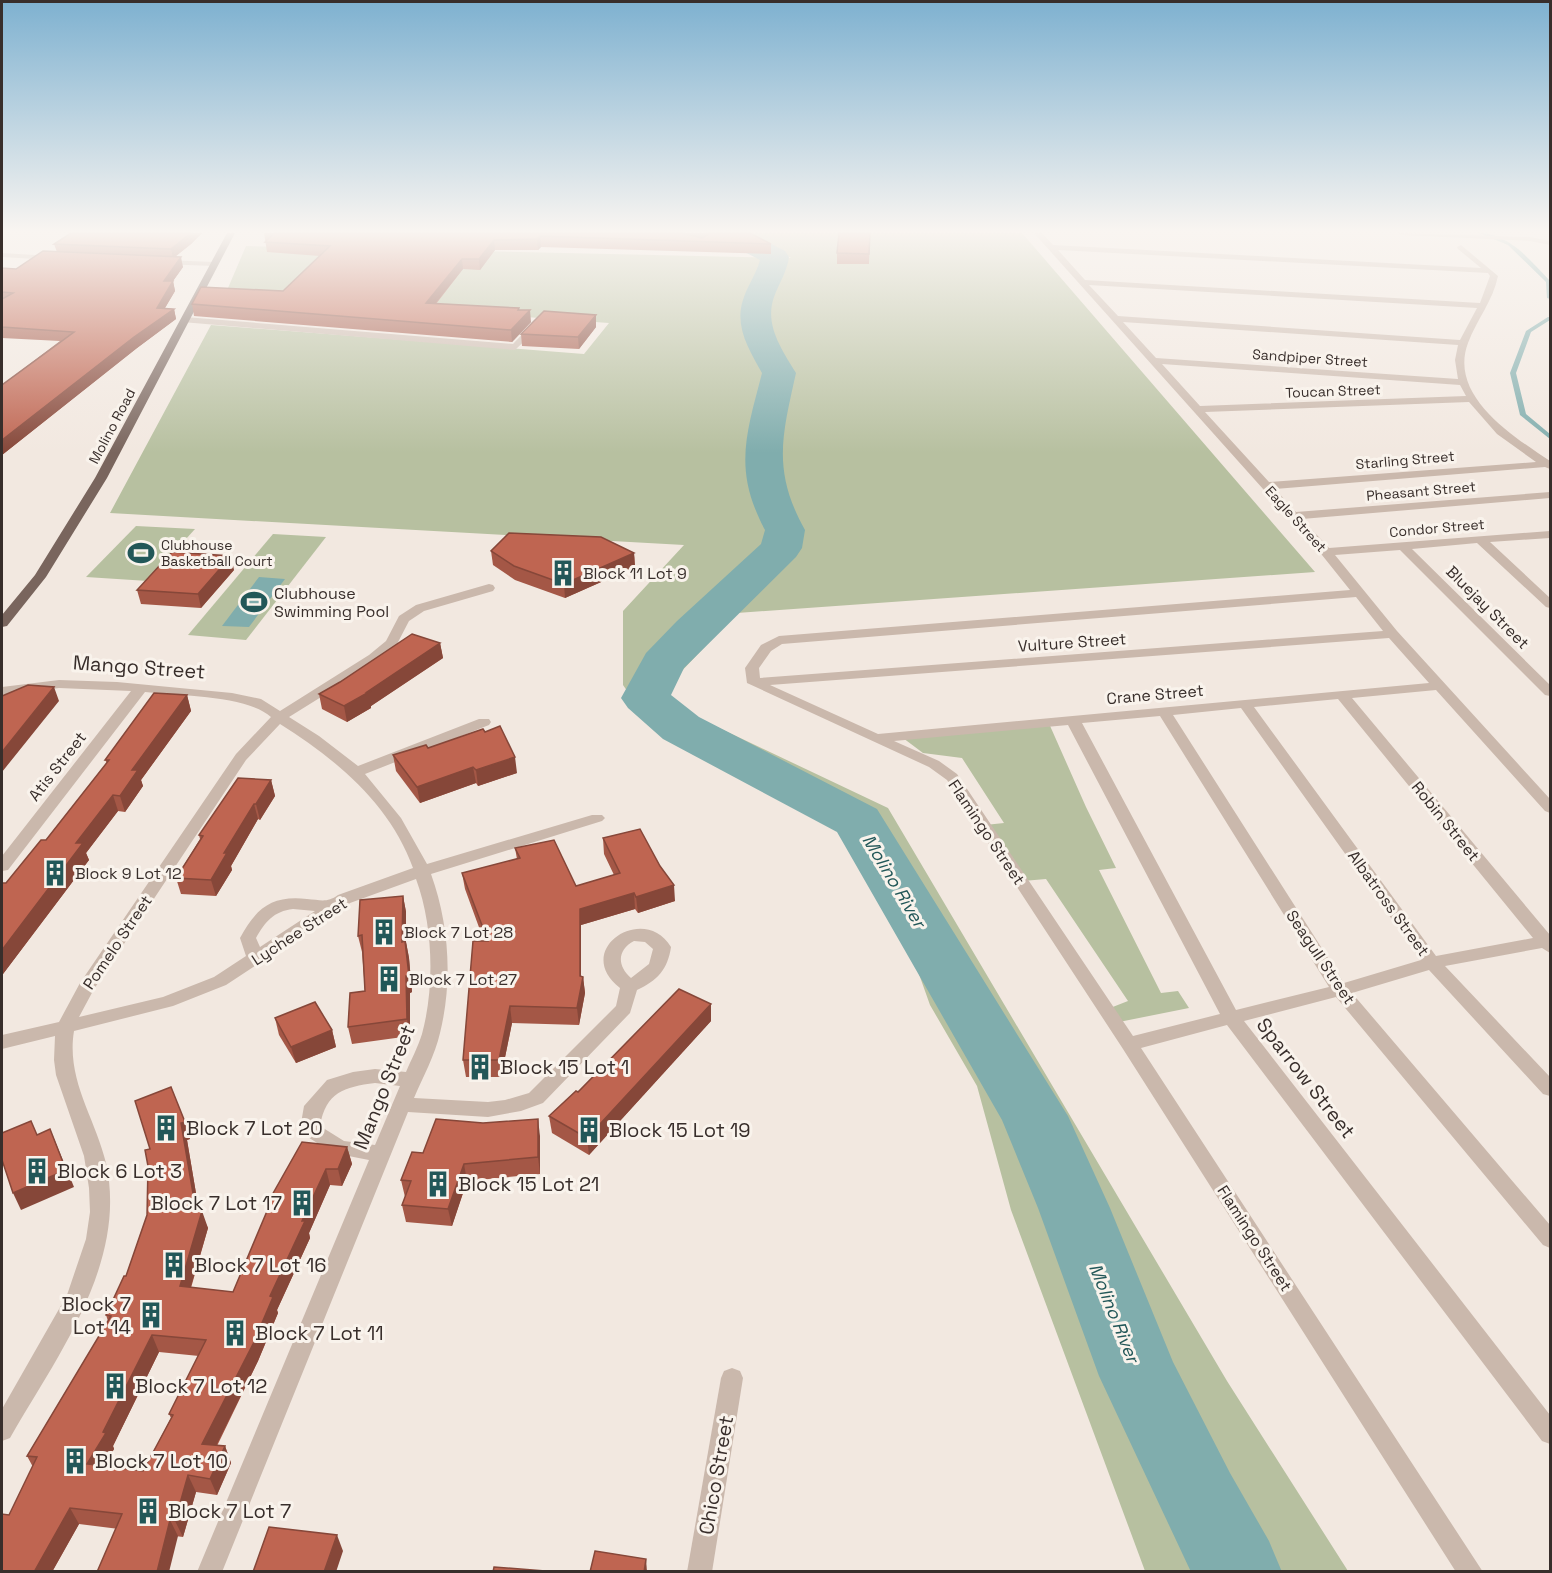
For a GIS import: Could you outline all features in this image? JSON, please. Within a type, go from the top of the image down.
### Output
[{"type":"main road","name":"Molino Road","points":[[2,623],[40,577],[101,478],[192,306]]},
{"type":"street","name":"Eagle Street","points":[[1107,306],[1326,552],[1392,634],[1439,686],[1544,793],[1551,808]]},
{"type":"street","points":[[1483,306],[1463,343],[1458,365],[1470,399],[1490,423],[1549,465]]},
{"type":"street","points":[[1118,319],[1463,343]]},
{"type":"street","points":[[185,320],[515,347],[539,322]]},
{"type":"street","name":"Sandpiper Street","points":[[1154,361],[1464,382]]},
{"type":"street","name":"Toucan Street","points":[[1196,409],[1470,399]]},
{"type":"street","name":"Starling Street","points":[[1265,486],[1549,465]]},
{"type":"street","name":"Pheasant Street","points":[[1294,516],[1551,495]]},
{"type":"street","name":"Condor Street","points":[[1326,552],[1551,534]]},
{"type":"street","points":[[1480,540],[1551,604]]},
{"type":"street","name":"Bluejay Street","points":[[1402,546],[1551,692]]},
{"type":"street","name":"Pomelo Street","points":[[2,1430],[72,1306],[87,1273],[100,1213],[99,1184],[93,1150],[68,1090],[62,1067],[66,1027],[86,987],[241,757],[279,717],[342,680],[374,658],[391,643],[404,619],[420,608],[489,588]]},
{"type":"street","points":[[754,682],[752,668],[766,648],[779,640],[1357,593]]},
{"type":"street","name":"Vulture Street","points":[[754,682],[1392,634]]},
{"type":"street","name":"Flamingo Street","points":[[754,682],[874,739],[934,764],[952,777],[1129,1044],[1471,1572]]},
{"type":"street","name":"Mango Street","points":[[2,691],[25,686],[69,684],[232,697],[256,702],[314,739],[356,772],[396,821],[415,853],[431,897],[439,939],[438,989],[431,1034],[209,1572]]},
{"type":"street","name":"Crane Street","points":[[874,739],[1439,686]]},
{"type":"street","name":"Atis Street","points":[[2,866],[140,689]]},
{"type":"street","name":"Robin Street","points":[[1342,695],[1549,943]]},
{"type":"street","name":"Albatross Street","points":[[1245,704],[1432,963],[1551,1089]]},
{"type":"street","name":"Seagull Street","points":[[1164,712],[1340,990],[1551,1239]]},
{"type":"street","name":"Sparrow Street","points":[[1073,720],[1232,1019],[1551,1433]]},
{"type":"street","points":[[356,772],[484,722]]},
{"type":"street","name":"Lychee Street","points":[[2,1042],[167,1002],[220,981],[344,899],[421,871],[597,818]]},
{"type":"street","points":[[256,958],[248,938],[254,925],[275,906],[298,901],[332,908]]},
{"type":"street","points":[[1129,1044],[1232,1019],[1432,963],[1549,943]]},
{"type":"street","points":[[401,1104],[492,1109],[521,1106],[536,1098],[607,1027],[624,1008],[629,986]]},
{"type":"street","points":[[382,1154],[340,1148],[310,1129],[314,1106],[334,1085],[353,1079],[375,1076],[411,1080]]},
{"type":"street","name":"Chico Street","points":[[699,1572],[732,1378]]},
{"type":"green space","points":[[381,306],[1085,306],[1315,572],[737,613],[656,698],[888,808],[1227,1381],[1348,1571],[1145,1571],[1011,1210],[977,1086],[930,1005],[899,918],[839,834],[829,812],[728,764],[669,731],[638,707],[623,685],[623,611],[684,545],[110,513],[211,325],[584,354],[609,323]]},
{"type":"green space","name":"Clubhouse Basketball Court","points":[[136,526],[195,529],[148,581],[86,577]]},
{"type":"green space","points":[[273,534],[326,537],[246,640],[188,635]]},
{"type":"green space","points":[[1047,719],[1116,868],[1099,870],[1161,993],[1178,991],[1189,1008],[1114,1023],[1105,1010],[1128,1001],[1046,879],[1023,881],[985,825],[1004,823],[962,758],[923,753],[899,735]]},
{"type":"water","name":"Clubhouse Swimming Pool","points":[[259,577],[285,579],[249,627],[222,626]]},
{"type":"building","points":[[2,306],[158,306],[157,308],[174,309],[134,337],[2,440],[2,385],[74,332],[2,327]]},
{"type":"building","points":[[222,306],[489,306],[530,310],[511,330]]},
{"type":"building","points":[[544,311],[596,315],[578,337],[521,334]]},
{"type":"building","points":[[509,533],[601,537],[634,553],[564,584],[514,566],[491,551]]},
{"type":"building","points":[[172,552],[231,556],[198,594],[137,590]]},
{"type":"building","points":[[412,634],[440,643],[367,692],[369,692],[344,706],[319,694],[340,682]]},
{"type":"building","points":[[28,685],[54,687],[2,752],[2,696]]},
{"type":"building","points":[[154,693],[187,695],[132,770],[138,770],[120,796],[113,795],[76,843],[83,843],[2,950],[2,883],[6,883],[41,840],[46,840],[109,760],[105,760]]},
{"type":"building","points":[[500,726],[515,757],[476,770],[473,767],[417,787],[393,755],[426,745],[428,748],[483,729],[485,732]]},
{"type":"building","points":[[238,778],[271,780],[224,853],[227,853],[211,880],[176,878],[203,836],[199,835]]},
{"type":"building","points":[[640,829],[660,866],[674,885],[636,897],[634,893],[580,909],[580,976],[583,977],[577,1008],[510,1006],[499,1060],[463,1060],[473,941],[488,941],[462,873],[520,858],[515,848],[554,840],[576,886],[620,873],[603,838]]},
{"type":"building","points":[[403,896],[402,942],[405,941],[409,976],[406,976],[407,1019],[348,1027],[350,993],[365,991],[362,935],[358,936],[360,900]]},
{"type":"building","points":[[679,989],[711,1004],[587,1138],[549,1116],[576,1091],[578,1092]]},
{"type":"building","points":[[315,1002],[332,1030],[291,1047],[275,1018]]},
{"type":"building","points":[[171,1087],[185,1122],[181,1123],[196,1211],[202,1211],[180,1286],[233,1292],[270,1204],[267,1204],[302,1142],[347,1147],[338,1169],[326,1169],[270,1296],[273,1297],[253,1344],[202,1444],[225,1446],[210,1479],[188,1475],[175,1521],[170,1520],[157,1572],[97,1572],[122,1514],[70,1508],[34,1572],[2,1572],[2,1514],[9,1515],[37,1457],[27,1456],[111,1316],[106,1315],[126,1276],[147,1215],[148,1166],[145,1150],[150,1149],[135,1101]],"holes":[[[152,1335],[206,1340],[169,1414],[173,1415],[143,1471],[87,1464],[106,1433],[103,1432]]]},
{"type":"building","points":[[436,1119],[483,1123],[538,1119],[538,1157],[464,1164],[448,1209],[402,1205],[411,1181],[401,1180],[412,1152],[423,1153]]},
{"type":"building","name":"Block 6 Lot 3","points":[[31,1121],[37,1135],[50,1129],[66,1170],[13,1193],[2,1160],[2,1133]]},
{"type":"building","points":[[269,1527],[337,1535],[324,1572],[253,1572]]},
{"type":"building","points":[[595,1551],[646,1559],[644,1572],[590,1572]]},
{"type":"building","points":[[494,1567],[558,1572],[493,1572]]},
{"type":"waterway","name":"Molino River","points":[[757,306],[756,320],[761,338],[779,373],[763,453],[767,490],[785,530],[781,548],[693,631],[663,663],[645,698],[681,728],[858,821],[1034,1116],[1074,1208],[1139,1376],[1200,1502],[1238,1572]]},
{"type":"waterway","points":[[1550,318],[1529,331],[1513,373],[1523,415],[1550,437]]},
{"type":"place","name":"Clubhouse Basketball Court","points":[[141,553]]},
{"type":"place","name":"Block 11 Lot 9","points":[[563,573]]},
{"type":"place","name":"Clubhouse Swimming Pool","points":[[254,602]]},
{"type":"place","name":"Block 9 Lot 12","points":[[55,873]]},
{"type":"place","name":"Block 7 Lot 28","points":[[384,932]]},
{"type":"place","name":"Block 7 Lot 27","points":[[389,979]]},
{"type":"place","name":"Block 15 Lot 1","points":[[480,1067]]},
{"type":"place","name":"Block 7 Lot 20","points":[[166,1128]]},
{"type":"place","name":"Block 15 Lot 19","points":[[589,1130]]},
{"type":"place","name":"Block 6 Lot 3","points":[[37,1171]]},
{"type":"place","name":"Block 15 Lot 21","points":[[438,1184]]},
{"type":"place","name":"Block 7 Lot 17","points":[[302,1203]]},
{"type":"place","name":"Block 7 Lot 16","points":[[174,1265]]},
{"type":"place","name":"Block 7 Lot 14","points":[[151,1315]]},
{"type":"place","name":"Block 7 Lot 11","points":[[235,1333]]},
{"type":"place","name":"Block 7 Lot 12","points":[[115,1386]]},
{"type":"place","name":"Block 7 Lot 10","points":[[75,1461]]},
{"type":"place","name":"Block 7 Lot 7","points":[[148,1511]]}]
